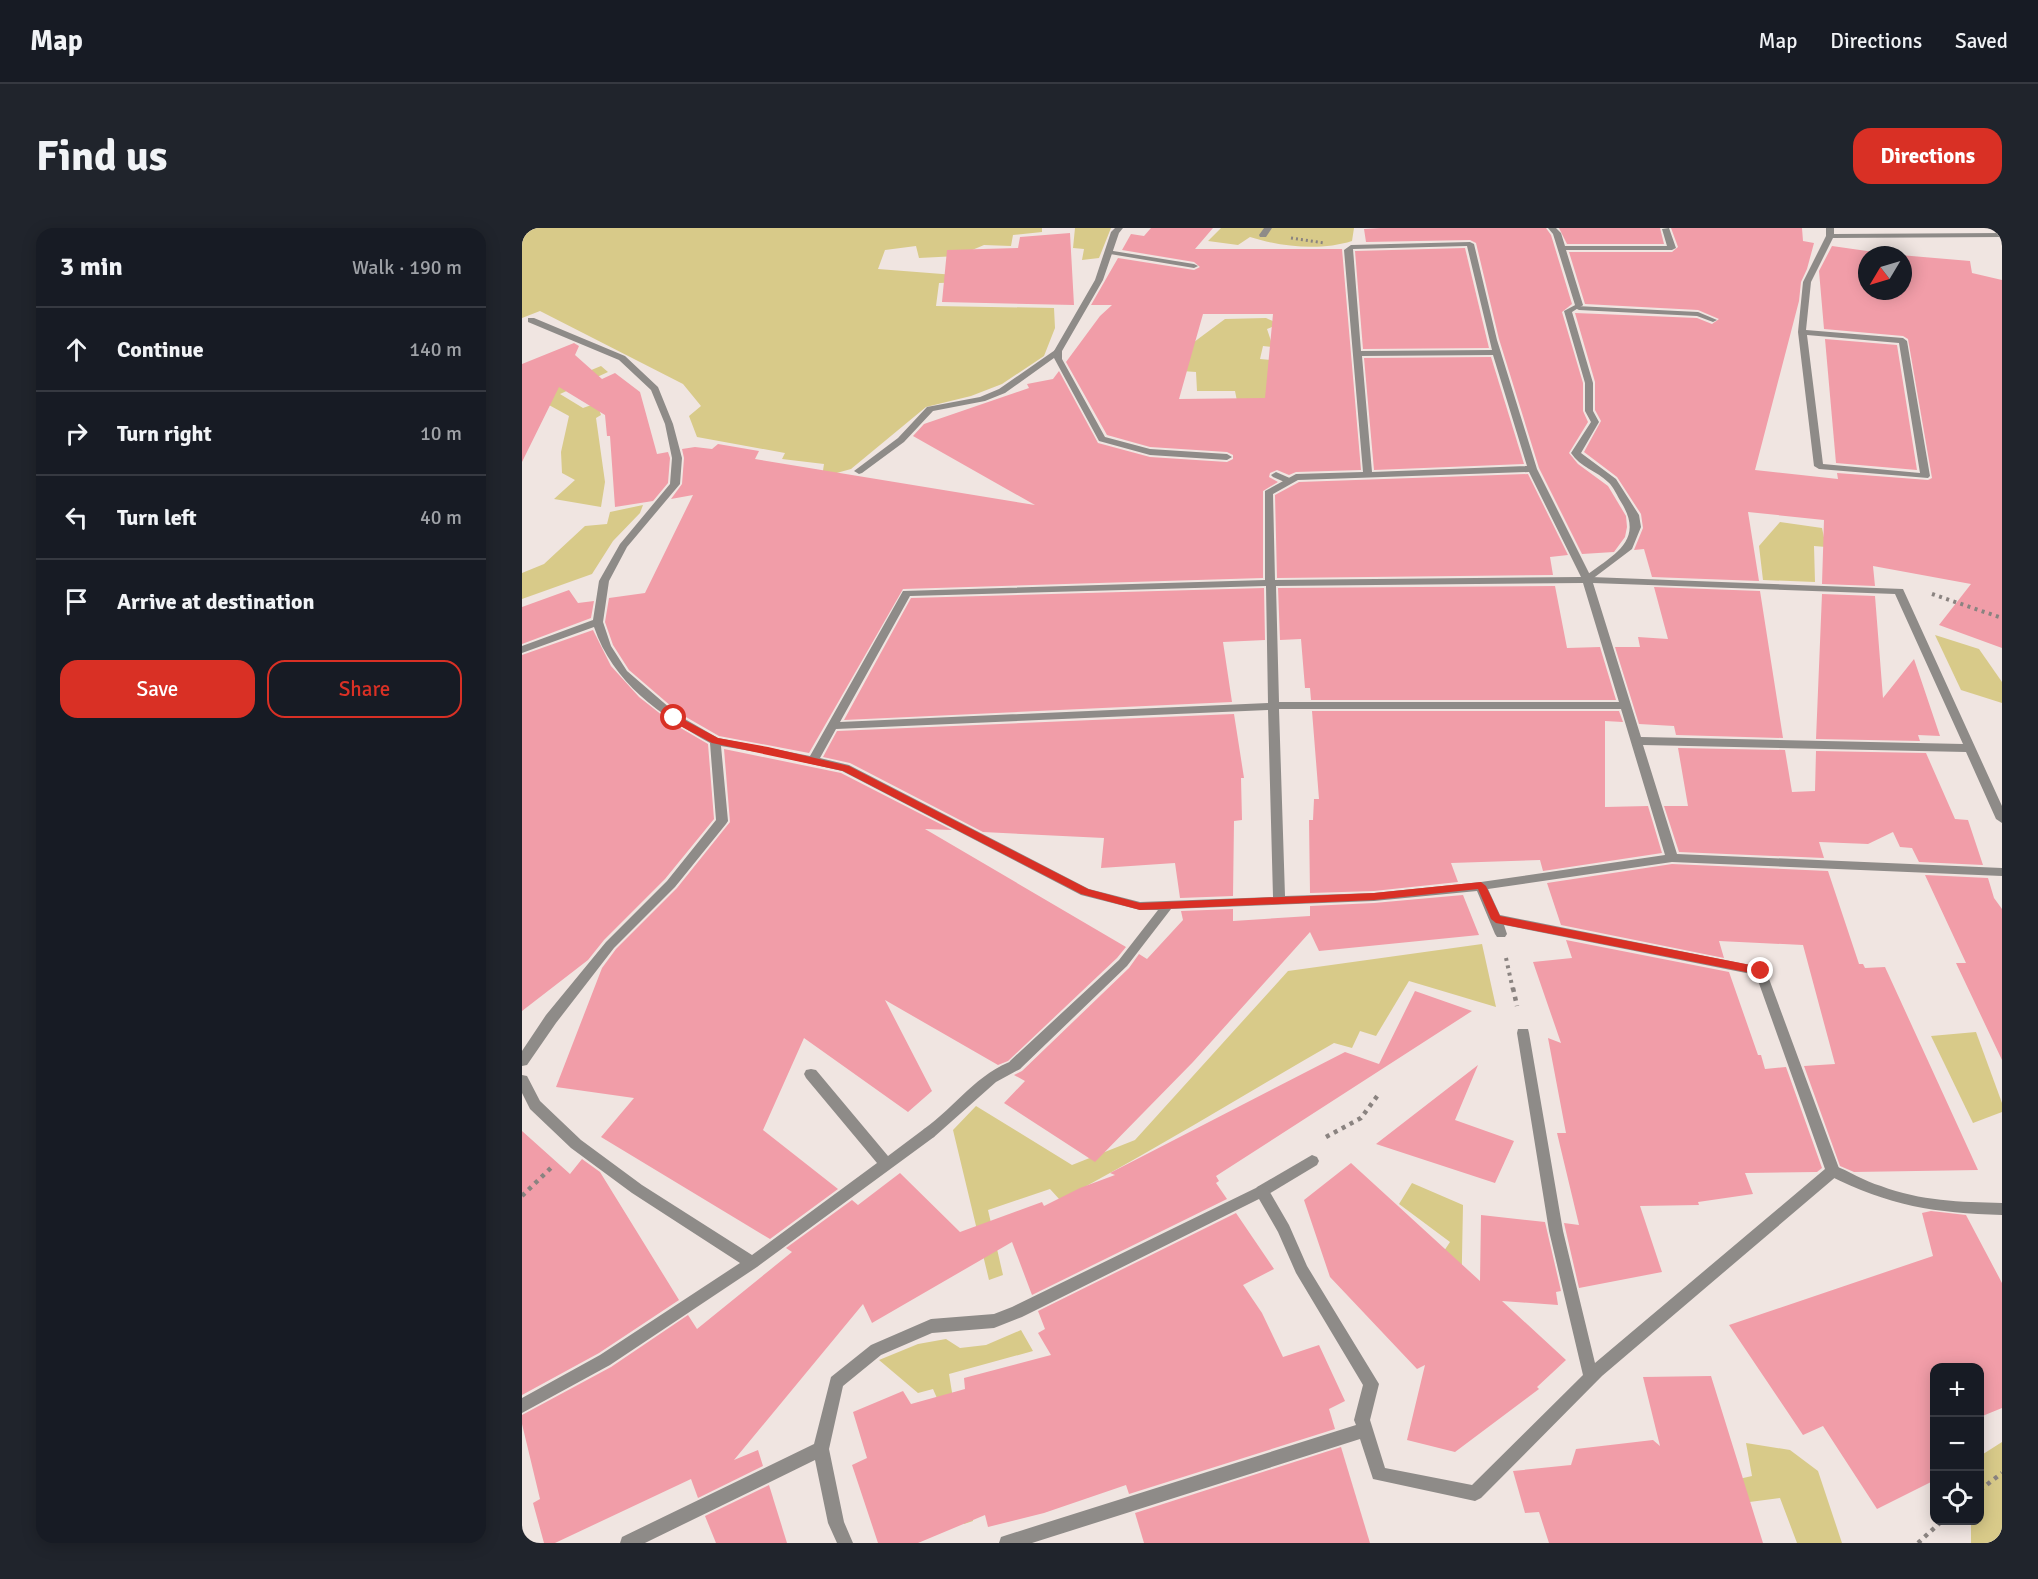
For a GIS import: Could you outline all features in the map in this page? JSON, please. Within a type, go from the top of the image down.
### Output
[{"type":"street","points":[[859,471],[901,440],[930,409],[982,399],[1002,391],[1058,351],[1085,307],[1110,252],[1115,232],[1119,228]]},
{"type":"street","points":[[1552,228],[1557,233],[1579,307]]},
{"type":"street","points":[[1562,248],[1672,248],[1666,229]]},
{"type":"street","points":[[1802,332],[1903,341],[1925,476],[1819,466],[1802,332],[1807,282],[1830,232],[2002,235]]},
{"type":"street","points":[[1368,474],[1348,250],[1351,247],[1470,244],[1496,352],[1532,469],[1587,580],[1672,858]]},
{"type":"street","points":[[1110,252],[1194,266]]},
{"type":"street","points":[[1587,580],[1629,547],[1636,527],[1634,515],[1613,481],[1579,458],[1576,453],[1595,422],[1589,411],[1589,383],[1568,311],[1579,307],[1698,314],[1713,320]]},
{"type":"street","points":[[531,320],[622,358],[655,389],[669,424],[676,458],[675,484],[623,546],[604,581],[598,622],[606,646],[623,673],[674,718],[715,741],[845,768],[1085,892],[1140,906],[1374,897],[1481,886],[1672,858],[2002,872]]},
{"type":"street","points":[[1058,351],[1058,359],[1102,439],[1150,452],[1227,457]]},
{"type":"street","points":[[1357,354],[1496,352]]},
{"type":"street","points":[[1279,901],[1268,493],[1296,477],[1532,469]]},
{"type":"street","points":[[1276,475],[1289,481]]},
{"type":"street","points":[[813,760],[907,593],[1271,583],[1587,580],[1899,591],[2002,819]]},
{"type":"street","points":[[522,650],[598,622]]},
{"type":"street","points":[[832,726],[1274,706],[1626,705]]},
{"type":"street","points":[[522,1061],[551,1018],[610,945],[671,884],[722,821],[715,741]]},
{"type":"street","points":[[1636,741],[1970,748]]},
{"type":"street","points":[[1481,886],[1501,934]]},
{"type":"street","points":[[522,1406],[604,1360],[752,1263],[944,1124],[1002,1070],[1015,1065],[1123,963],[1168,905]]},
{"type":"street","points":[[1496,919],[1761,971],[1833,1171],[1862,1186],[1916,1204],[1945,1208],[2002,1209]]},
{"type":"street","points":[[1523,1033],[1556,1231],[1591,1377]]},
{"type":"street","points":[[811,1074],[887,1165]]},
{"type":"street","points":[[522,1080],[535,1105],[576,1144],[637,1190],[752,1263]]},
{"type":"street","points":[[844,1543],[836,1523],[821,1449],[836,1382],[876,1350],[931,1326],[994,1321],[1017,1312],[1262,1191],[1312,1161]]},
{"type":"street","points":[[1262,1191],[1284,1229],[1301,1269],[1371,1384],[1362,1420],[1379,1474],[1475,1493],[1591,1377],[1833,1171]]},
{"type":"street","points":[[1007,1543],[1364,1430]]},
{"type":"street","points":[[628,1543],[821,1449]]},
{"type":"path","points":[[1265,231],[1326,243]]},
{"type":"path","points":[[1899,591],[1911,587],[1958,601],[2002,618]]},
{"type":"path","points":[[1501,934],[1523,1033]]},
{"type":"path","points":[[1339,1129],[1361,1118],[1378,1095]]},
{"type":"path","points":[[522,1196],[576,1144]]},
{"type":"path","points":[[1984,1487],[2002,1473]]},
{"type":"path","points":[[1918,1543],[1938,1525]]},
{"type":"shaded area","points":[[522,228],[1042,228],[1042,232],[1013,235],[1011,246],[984,245],[958,256],[919,258],[916,246],[885,250],[878,269],[968,276],[969,282],[939,283],[936,306],[1054,308],[1055,328],[1044,356],[1002,384],[971,396],[926,407],[851,469],[822,477],[824,464],[782,459],[785,453],[697,437],[689,416],[701,406],[683,384],[540,311],[522,318]]},
{"type":"shaded area","points":[[1075,228],[1111,228],[1099,258],[1082,260],[1084,249],[1073,248]]},
{"type":"shaded area","points":[[1221,228],[1354,228],[1352,241],[1314,247],[1275,243],[1250,237],[1238,245],[1208,241]]},
{"type":"shaded area","points":[[1266,318],[1279,324],[1267,329],[1273,347],[1263,346],[1260,359],[1271,360],[1276,405],[1241,421],[1235,391],[1197,391],[1196,372],[1182,371],[1190,345],[1225,319]]},
{"type":"shaded area","points":[[601,366],[608,372],[560,394],[583,408],[597,403],[601,415],[596,418],[605,482],[601,507],[554,499],[575,480],[562,473],[561,452],[569,416],[538,399],[538,392]]},
{"type":"shaded area","points":[[643,505],[640,513],[613,541],[592,574],[522,599],[522,573],[544,564],[585,526],[607,524],[610,512]]},
{"type":"shaded area","points":[[1780,522],[1822,528],[1826,547],[1814,546],[1815,582],[1763,580],[1759,546]]},
{"type":"shaded area","points":[[1935,635],[1979,649],[2002,682],[2002,703],[1961,690]]},
{"type":"shaded area","points":[[1482,944],[1496,1007],[1409,981],[1376,1036],[1360,1031],[1352,1048],[1334,1043],[1164,1143],[1060,1200],[1050,1189],[988,1210],[1003,1275],[989,1280],[953,1130],[976,1106],[1072,1165],[1135,1140],[1288,971]]},
{"type":"shaded area","points":[[1976,1032],[2002,1103],[2002,1112],[1973,1123],[1931,1036]]},
{"type":"shaded area","points":[[1412,1183],[1463,1205],[1461,1310],[1434,1266],[1450,1242],[1399,1204]]},
{"type":"shaded area","points":[[1021,1330],[1033,1351],[949,1374],[973,1521],[964,1524],[950,1428],[933,1389],[918,1393],[879,1360],[918,1344],[946,1339],[960,1348],[986,1345]]},
{"type":"shaded area","points":[[2002,1442],[2002,1543],[1971,1543],[1971,1525],[1984,1525],[1984,1453]]},
{"type":"shaded area","points":[[1746,1443],[1790,1450],[1818,1471],[1842,1543],[1797,1543],[1780,1498],[1681,1511],[1677,1493],[1752,1476]]},
{"type":"building","points":[[1151,228],[1213,228],[1195,249],[1342,249],[1361,470],[1296,472],[1289,475],[1277,470],[1270,473],[1269,477],[1278,482],[1263,491],[1263,578],[903,589],[809,753],[719,736],[679,713],[629,670],[613,645],[605,622],[609,598],[645,593],[693,495],[671,499],[682,484],[684,458],[682,449],[695,447],[712,449],[718,444],[759,451],[755,459],[1035,505],[913,436],[924,424],[1029,388],[1027,384],[1053,379],[1059,371],[1098,443],[1150,457],[1227,462],[1233,459],[1233,455],[1227,452],[1150,447],[1107,435],[1066,362],[1100,316],[1112,305],[1091,305],[1118,258],[1194,270],[1200,267],[1194,262],[1122,250],[1131,234],[1144,236]],"holes":[[[1203,314],[1273,314],[1265,398],[1179,399]]]},
{"type":"building","points":[[1546,228],[1551,235],[1572,304],[1562,312],[1583,383],[1583,411],[1588,422],[1569,453],[1578,464],[1608,486],[1626,516],[1625,537],[1614,552],[1582,554],[1539,468],[1499,339],[1476,243],[1470,240],[1366,242],[1364,229]]},
{"type":"building","points":[[1559,228],[1660,228],[1664,244],[1567,244]]},
{"type":"building","points":[[1671,228],[1802,228],[1803,241],[1814,243],[1801,282],[1799,301],[1755,470],[1838,479],[1837,473],[1928,480],[1932,478],[1908,339],[1903,336],[1824,329],[1819,271],[1832,246],[1858,250],[1858,300],[1912,300],[1912,256],[1970,261],[1972,273],[2002,280],[2002,648],[1939,625],[1971,584],[1873,566],[1875,586],[1822,584],[1824,520],[1748,512],[1759,581],[1652,577],[1644,549],[1634,550],[1643,528],[1641,514],[1617,477],[1584,452],[1601,421],[1595,410],[1595,382],[1575,313],[1697,318],[1712,324],[1719,319],[1698,310],[1585,304],[1569,252],[1672,252],[1678,247]]},
{"type":"building","points":[[1070,233],[1074,305],[942,302],[947,250],[1018,248],[1020,237]]},
{"type":"building","points":[[1465,248],[1489,348],[1363,349],[1355,251]]},
{"type":"building","points":[[1825,339],[1897,345],[1917,470],[1836,463]]},
{"type":"building","points":[[574,343],[579,346],[575,355],[602,379],[615,373],[640,392],[657,454],[668,452],[670,458],[668,483],[653,501],[615,507],[610,436],[607,436],[605,415],[559,387],[522,462],[522,364]]},
{"type":"building","points":[[1491,357],[1524,464],[1374,470],[1364,358]]},
{"type":"building","points":[[1528,474],[1568,555],[1550,557],[1553,575],[1277,578],[1275,495],[1299,482]]},
{"type":"building","points":[[1555,586],[1567,648],[1600,647],[1616,700],[1311,700],[1310,688],[1305,688],[1301,639],[1280,640],[1278,588]]},
{"type":"building","points":[[1654,587],[1760,591],[1783,738],[1676,735],[1674,726],[1639,724],[1615,647],[1640,647],[1638,637],[1668,639]]},
{"type":"building","points":[[1264,588],[1265,640],[1223,642],[1232,702],[844,720],[911,598]]},
{"type":"building","points":[[569,590],[578,603],[594,601],[591,618],[522,644],[522,607]]},
{"type":"building","points":[[1822,594],[1875,596],[1883,698],[1914,659],[1940,736],[1918,735],[1920,741],[1816,739]]},
{"type":"building","points":[[593,630],[611,666],[639,697],[672,723],[708,744],[714,819],[665,879],[604,940],[588,960],[522,1011],[522,655]]},
{"type":"building","points":[[1312,711],[1619,711],[1623,722],[1605,721],[1605,807],[1648,806],[1662,853],[1543,871],[1540,860],[1451,863],[1458,882],[1374,891],[1310,893],[1309,820],[1313,820],[1314,799],[1319,799]]},
{"type":"building","points":[[1234,714],[1244,778],[1241,778],[1242,820],[1234,821],[1233,896],[1180,898],[1175,863],[1101,868],[1104,838],[983,832],[850,763],[823,757],[837,731]]},
{"type":"building","points":[[1678,748],[1785,750],[1792,792],[1815,791],[1816,751],[1926,753],[1955,819],[1968,820],[1983,865],[1919,862],[1912,848],[1900,847],[1893,832],[1868,844],[1819,842],[1824,858],[1679,852],[1664,806],[1688,806]]},
{"type":"building","points":[[724,749],[841,773],[952,830],[925,829],[1126,947],[1008,1061],[998,1065],[885,1000],[932,1091],[908,1112],[804,1038],[763,1130],[838,1189],[770,1239],[601,1137],[634,1098],[556,1087],[602,968],[616,949],[677,888],[730,822]]},
{"type":"building","points":[[1672,864],[1828,871],[1859,964],[1863,964],[1865,968],[1885,967],[1978,1170],[1854,1172],[1840,1166],[1804,1066],[1835,1064],[1803,945],[1719,941],[1724,958],[1561,925],[1547,883]]},
{"type":"building","points":[[1925,875],[1988,878],[1994,898],[2002,909],[2002,1060],[1956,963],[1966,963]]},
{"type":"building","points":[[1463,895],[1479,935],[1319,951],[1310,932],[1193,1062],[1095,1162],[1004,1103],[1025,1081],[1014,1075],[1022,1071],[1129,968],[1139,954],[1147,959],[1183,920],[1181,911],[1233,909],[1233,921],[1310,916],[1310,906]]},
{"type":"building","points":[[1566,940],[1729,972],[1765,1069],[1786,1067],[1822,1168],[1817,1172],[1745,1173],[1753,1194],[1698,1202],[1699,1205],[1640,1206],[1662,1272],[1579,1288],[1564,1223],[1579,1225],[1557,1133],[1566,1133],[1548,1038],[1561,1043],[1533,962],[1572,958]]},
{"type":"building","points":[[1415,991],[1472,1011],[1216,1176],[1219,1181],[1216,1183],[1227,1199],[1032,1295],[1012,1242],[872,1323],[863,1304],[734,1460],[758,1450],[763,1466],[698,1498],[691,1479],[555,1543],[544,1543],[533,1503],[540,1499],[522,1424],[522,1415],[611,1367],[688,1315],[697,1329],[792,1252],[786,1248],[852,1200],[858,1205],[900,1173],[960,1232],[1042,1202],[1044,1206],[1080,1188],[1115,1175],[1110,1173],[1345,1052],[1379,1064]]},
{"type":"building","points":[[1478,1065],[1455,1120],[1514,1141],[1495,1183],[1376,1144]]},
{"type":"building","points":[[522,1131],[570,1174],[582,1159],[600,1172],[679,1300],[599,1353],[522,1395]]},
{"type":"building","points":[[1351,1163],[1480,1281],[1481,1215],[1545,1222],[1561,1291],[1556,1292],[1558,1305],[1502,1301],[1566,1360],[1537,1387],[1539,1389],[1455,1452],[1407,1440],[1425,1365],[1417,1369],[1330,1277],[1304,1200]]},
{"type":"building","points":[[1931,1211],[1966,1215],[2002,1283],[2002,1408],[1984,1415],[1984,1363],[1930,1363],[1930,1482],[1877,1509],[1823,1426],[1803,1435],[1729,1325],[1933,1256],[1922,1213]]},
{"type":"building","points":[[1236,1213],[1274,1269],[1243,1285],[1262,1313],[1283,1357],[1319,1345],[1345,1401],[1329,1409],[1335,1429],[1129,1494],[1126,1485],[1044,1513],[988,1527],[985,1515],[918,1543],[878,1543],[852,1465],[867,1458],[853,1412],[903,1391],[911,1404],[965,1389],[964,1378],[1051,1355],[1038,1333],[1045,1329],[1038,1311]]},
{"type":"building","points":[[1711,1376],[1763,1543],[1549,1543],[1539,1512],[1525,1513],[1513,1471],[1571,1465],[1576,1449],[1653,1440],[1660,1446],[1643,1377]]},
{"type":"building","points":[[1341,1447],[1370,1543],[1144,1543],[1135,1513]]},
{"type":"building","points":[[769,1485],[787,1543],[716,1543],[705,1516]]},
{"type":"route","points":[[674,718],[715,741],[768,750],[845,768],[1085,892],[1140,906],[1374,897],[1481,886],[1496,919],[1761,971]]}]
